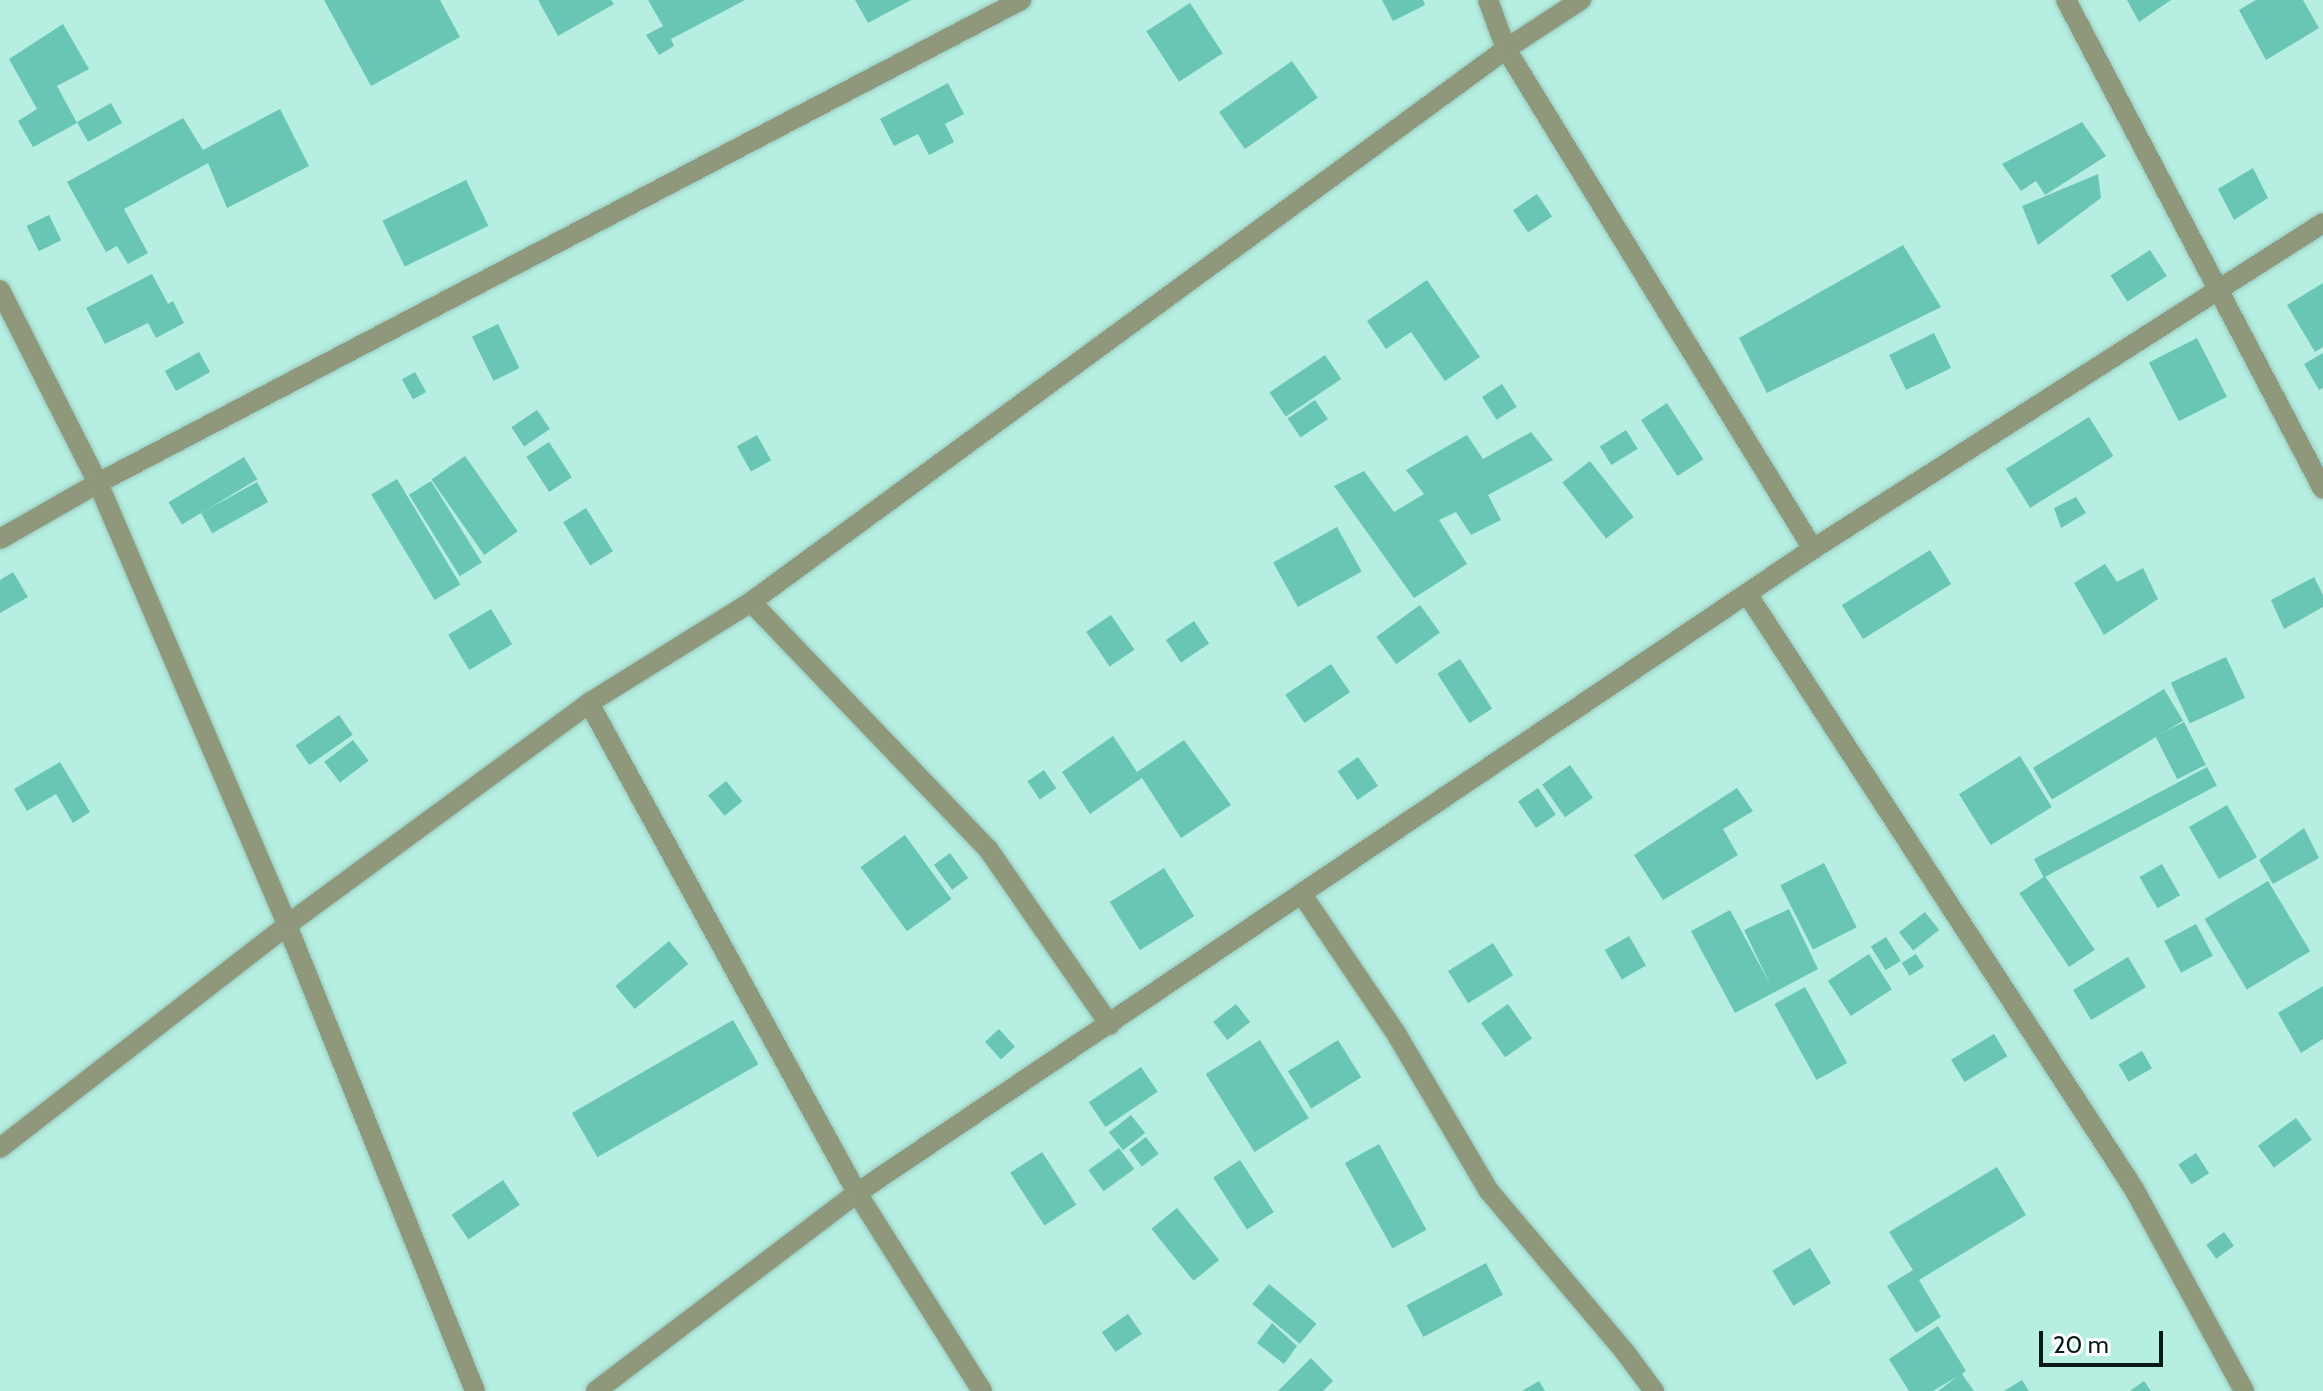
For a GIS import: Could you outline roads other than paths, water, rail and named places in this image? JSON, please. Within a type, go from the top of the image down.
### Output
[{"type":"street","points":[[0,539],[98,483],[1021,0]]},
{"type":"street","points":[[1488,0],[1506,49],[1813,549]]},
{"type":"street","points":[[0,1148],[287,925],[589,703],[751,602],[1506,49],[1581,0]]},
{"type":"street","points":[[2066,0],[2323,489]]},
{"type":"street","points":[[596,1391],[857,1193],[1303,896],[1813,549],[2323,223]]},
{"type":"street","points":[[0,290],[98,483],[287,925],[475,1391]]},
{"type":"street","points":[[1748,595],[2134,1189],[2244,1391]]},
{"type":"street","points":[[751,602],[988,849],[1110,1025]]},
{"type":"street","points":[[589,703],[857,1193],[982,1391]]},
{"type":"street","points":[[1303,896],[1397,1035],[1489,1191],[1625,1352],[1654,1391]]}]
